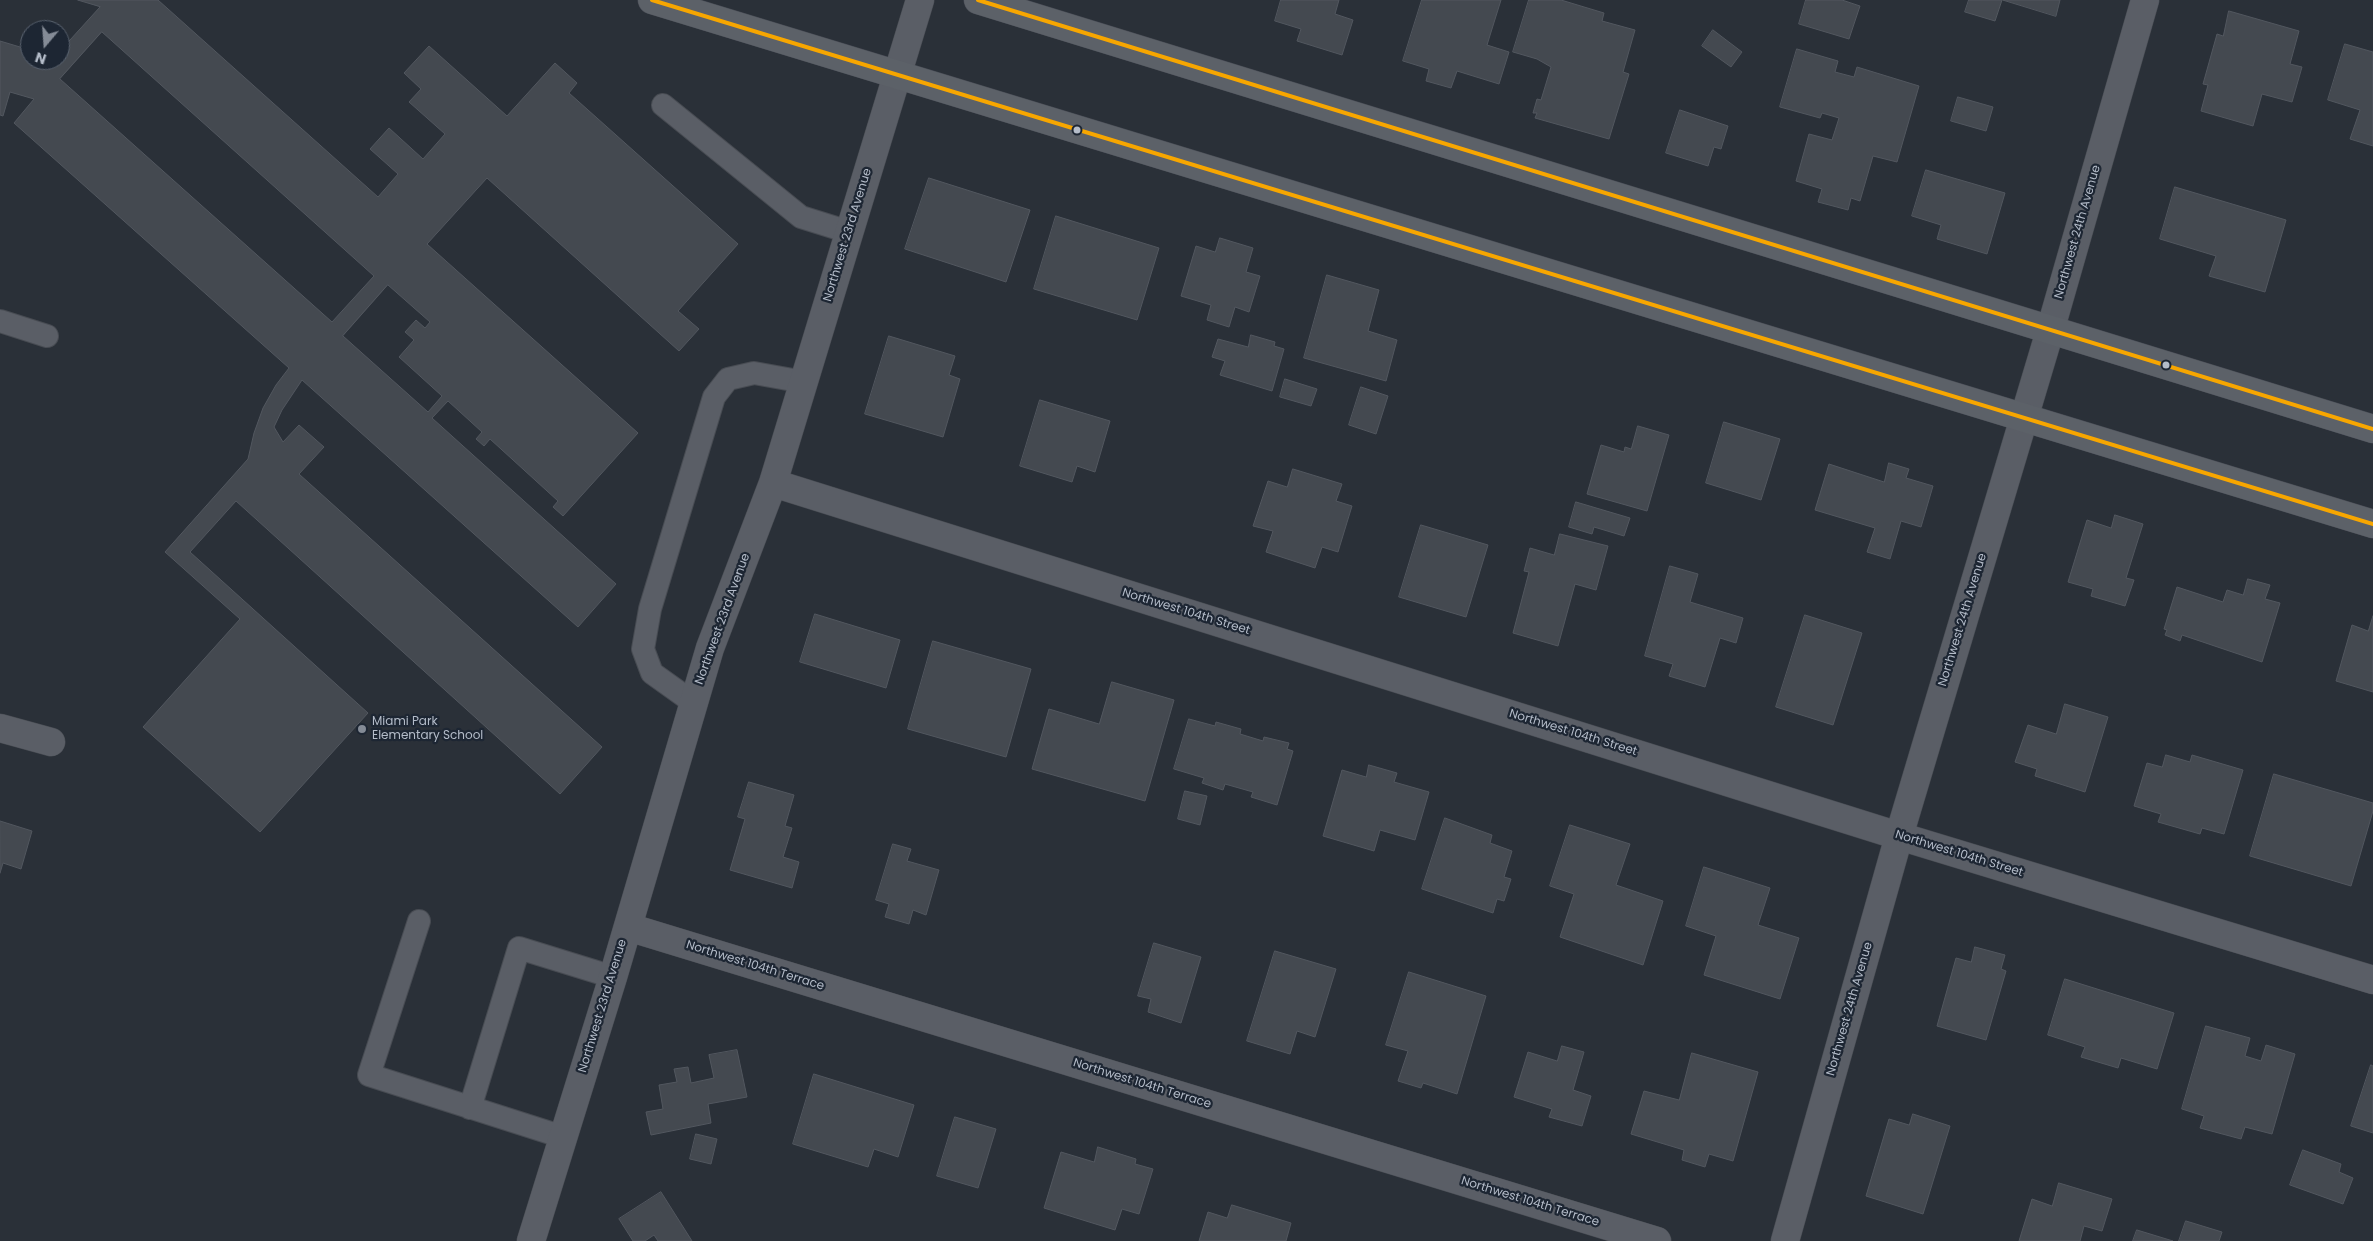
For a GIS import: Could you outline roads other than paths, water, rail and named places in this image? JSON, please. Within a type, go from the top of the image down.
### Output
[{"type":"main road","points":[[652,0],[2373,524]]},
{"type":"main road","points":[[978,0],[2373,429]]},
{"type":"street","name":"Northwest 23rd Avenue","points":[[531,1241],[613,977],[710,648],[773,483],[920,0]]},
{"type":"street","name":"Northwest 24th Avenue","points":[[1785,1241],[1899,836],[2050,331],[2145,0]]},
{"type":"street","name":"Northwest 104th Street","points":[[773,483],[1899,836],[2373,980]]},
{"type":"street","points":[[0,728],[51,742]]},
{"type":"street","name":"Northwest 104th Terrace","points":[[628,927],[1657,1241]]},
{"type":"lane","points":[[663,105],[801,217],[849,232]]},
{"type":"lane","points":[[0,321],[47,336]]},
{"type":"lane","points":[[694,703],[652,673],[643,649],[650,609],[714,396],[728,380],[754,373],[804,382]]},
{"type":"lane","points":[[419,921],[369,1075],[563,1137]]},
{"type":"lane","points":[[470,1108],[519,948],[613,977]]},
{"type":"place","name":"Miami Park Elementary School","points":[[362,729]]}]
